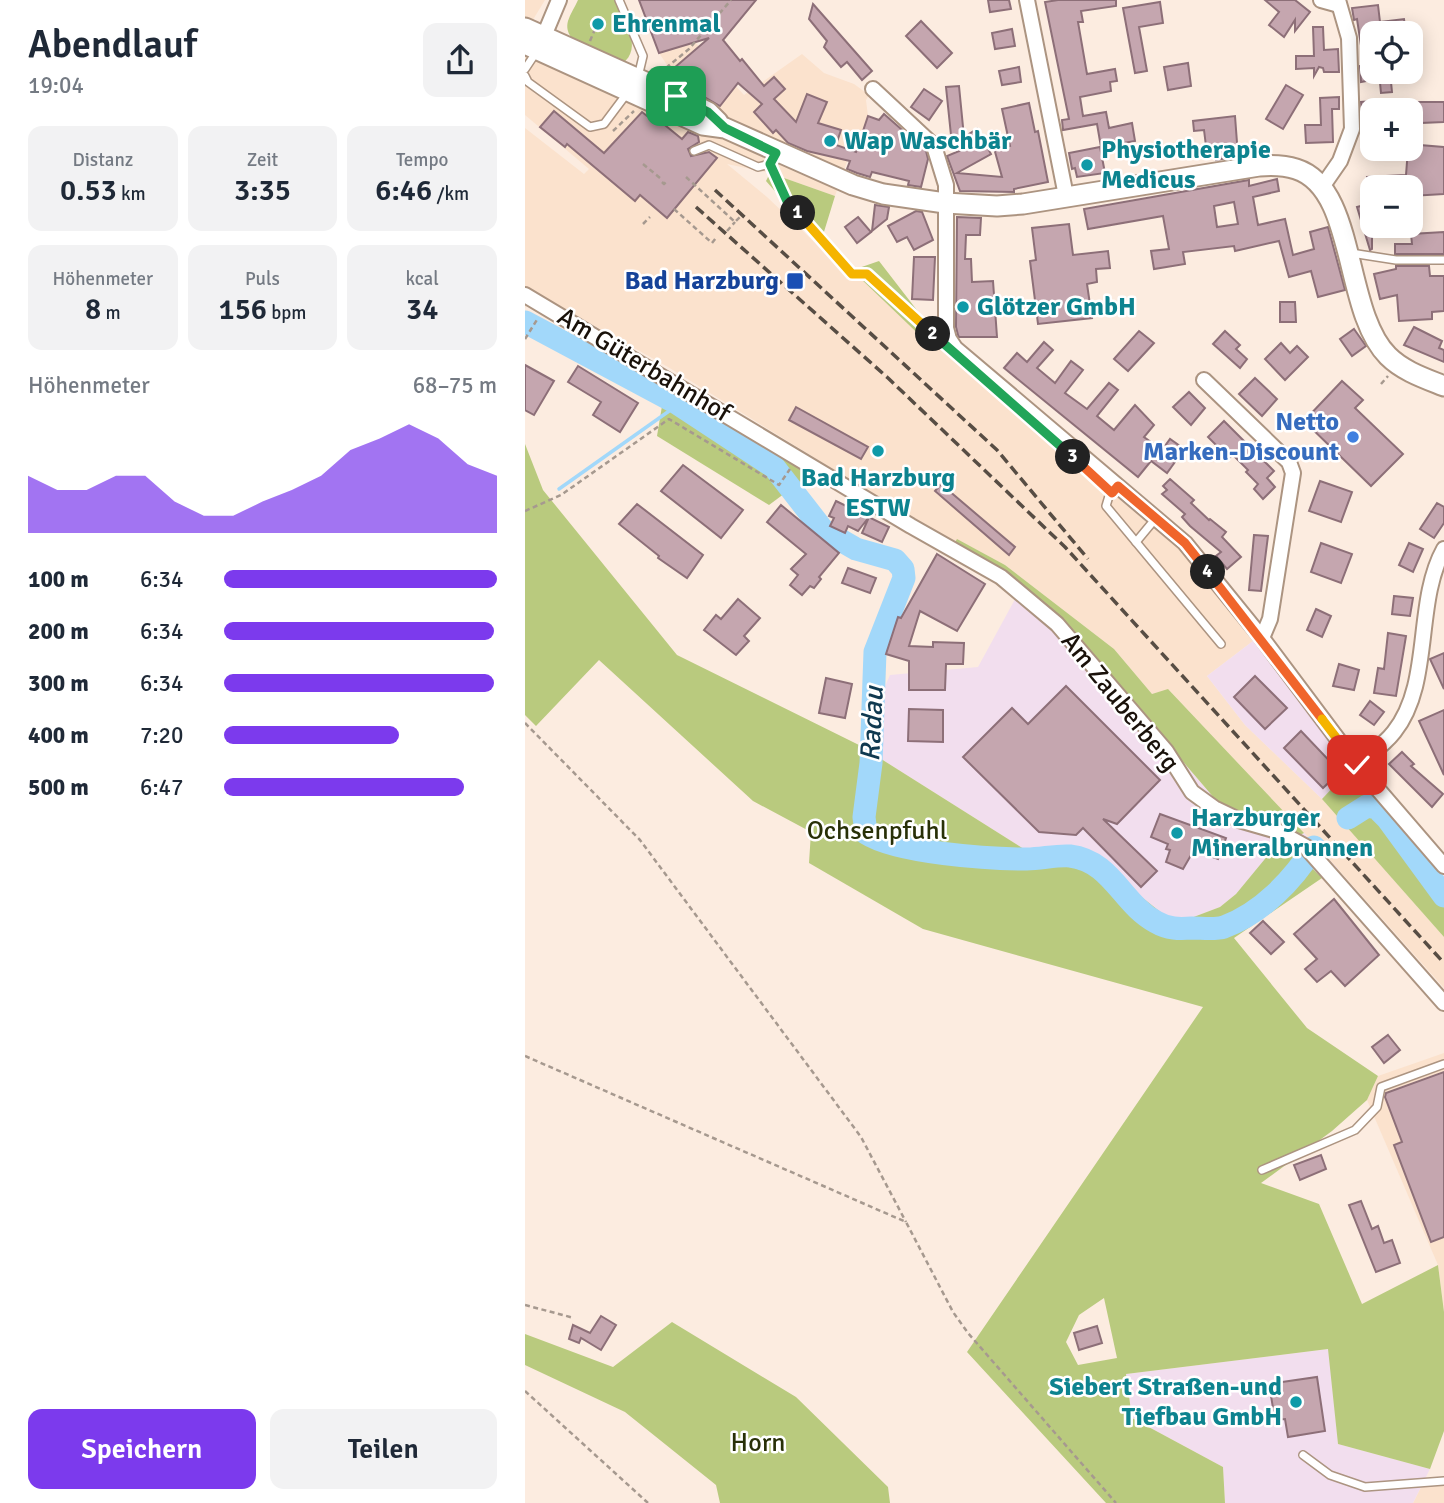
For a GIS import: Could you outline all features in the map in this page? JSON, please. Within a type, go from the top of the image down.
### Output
[{"type":"main road","points":[[525,27],[535,43],[634,93],[703,125],[725,128]]},
{"type":"main road","points":[[634,93],[676,96],[708,112],[725,128],[773,159],[883,194],[945,204],[997,206],[1259,166],[1280,165],[1298,169],[1322,187],[1335,209],[1358,294],[1376,341],[1396,363],[1444,386]]},
{"type":"street","points":[[535,43],[559,0]]},
{"type":"street","points":[[1027,0],[1066,196]]},
{"type":"street","points":[[1321,0],[1338,3],[1349,38],[1352,129],[1340,161],[1322,187]]},
{"type":"street","points":[[873,89],[934,146],[946,185],[949,340],[955,348],[1185,543],[1262,638],[1357,765],[1442,861]]},
{"type":"street","name":"Am Güterbahnhof","points":[[525,295],[762,436]]},
{"type":"street","points":[[1204,380],[1289,461],[1293,473],[1270,619],[1262,638]]},
{"type":"street","name":"Am Zauberberg","points":[[762,436],[1001,577],[1057,624],[1166,751],[1192,792],[1214,808],[1239,820],[1277,831],[1306,847],[1444,1003]]},
{"type":"street","points":[[1357,765],[1394,733],[1405,715],[1413,694],[1431,581],[1444,549]]},
{"type":"lane","points":[[525,76],[528,82],[584,126],[604,124],[634,93],[643,56],[619,0]]},
{"type":"lane","points":[[525,69],[535,43]]},
{"type":"lane","points":[[694,151],[709,145],[758,167],[773,159]]},
{"type":"lane","points":[[1347,252],[1396,260],[1444,260]]},
{"type":"lane","points":[[1118,486],[1109,496],[1106,506],[1221,644]]},
{"type":"lane","points":[[1136,541],[1156,519]]},
{"type":"lane","points":[[1262,1170],[1355,1130],[1377,1107],[1381,1087],[1444,1064]]},
{"type":"lane","points":[[1303,1455],[1330,1475],[1365,1487],[1444,1481]]},
{"type":"path","points":[[666,68],[689,49],[731,0]]},
{"type":"path","points":[[589,44],[595,29]]},
{"type":"path","points":[[613,131],[634,93]]},
{"type":"path","points":[[773,159],[787,201],[852,274],[867,274],[940,340]]},
{"type":"path","points":[[643,164],[664,184],[667,181]]},
{"type":"path","points":[[686,177],[735,222]]},
{"type":"path","points":[[674,209],[712,243]]},
{"type":"path","points":[[727,231],[741,216]]},
{"type":"path","points":[[643,224],[650,217]]},
{"type":"path","points":[[708,248],[716,238]]},
{"type":"path","points":[[525,339],[535,323]]},
{"type":"path","points":[[525,511],[561,495],[669,419],[779,485],[786,474]]},
{"type":"path","points":[[525,723],[640,840],[861,1137],[953,1312],[968,1333],[1116,1503]]},
{"type":"path","points":[[525,1056],[906,1222]]},
{"type":"path","points":[[525,1305],[573,1318]]},
{"type":"path","points":[[525,1391],[648,1503]]},
{"type":"shaded area","points":[[525,0],[545,0],[531,23],[684,90],[659,53],[639,0],[730,0],[695,42],[744,95],[802,54],[824,73],[854,84],[869,95],[866,100],[868,116],[857,149],[852,147],[835,196],[770,173],[727,164],[767,197],[848,274],[859,276],[934,348],[938,342],[1089,475],[1093,472],[1182,550],[1253,641],[1207,676],[1245,725],[1322,799],[1444,937],[1444,988],[1338,869],[1169,690],[1152,694],[1114,649],[1005,565],[958,540],[954,544],[668,367],[536,293],[525,308],[525,128],[584,174],[589,169],[525,115]]},
{"type":"shaded area","points":[[1020,590],[1113,680],[1221,806],[1241,815],[1280,824],[1300,835],[1304,833],[1338,869],[1322,878],[1295,851],[1270,854],[1236,894],[1220,907],[1183,921],[1168,918],[1124,883],[1035,856],[859,745],[890,675],[978,667]]},
{"type":"shaded area","points":[[1253,641],[1352,767],[1322,799],[1245,725],[1207,676]]},
{"type":"shaded area","points":[[1444,1053],[1444,1311],[1438,1265],[1367,1100],[1378,1076]]},
{"type":"shaded area","points":[[1329,1349],[1338,1444],[1430,1469],[1413,1503],[1225,1503],[1223,1467],[1132,1418],[1126,1374]]},
{"type":"shaded area","points":[[1422,1485],[1444,1485],[1444,1503],[1413,1503]]},
{"type":"green space","points":[[578,0],[616,0],[632,42],[628,57],[622,64],[586,49],[571,37],[568,21]]},
{"type":"green space","points":[[770,173],[835,196],[823,235],[853,270],[879,261],[940,340],[933,348],[859,277],[848,274],[766,181]]},
{"type":"green space","points":[[665,388],[812,473],[769,505],[657,436]]},
{"type":"green space","name":"Ochsenpfuhl","points":[[525,444],[543,490],[677,655],[859,745],[1035,856],[1124,883],[1168,918],[1183,921],[1220,907],[1236,894],[1269,854],[1295,851],[1322,878],[1234,938],[1307,1028],[1378,1076],[1367,1100],[1332,1131],[1261,1183],[1319,1204],[1362,1304],[1438,1265],[1444,1312],[1444,1431],[1430,1469],[1338,1444],[1328,1349],[1126,1374],[1132,1418],[1223,1467],[1225,1503],[1106,1503],[967,1352],[1203,1007],[923,929],[809,863],[811,832],[753,801],[599,660],[536,726],[525,715]],"holes":[[[1104,1298],[1117,1358],[1078,1365],[1066,1342],[1079,1315]]]},
{"type":"green space","points":[[957,539],[1005,565],[1114,649],[1152,694],[1168,689],[1304,833],[1300,835],[1221,806],[1113,680],[954,544]]},
{"type":"green space","points":[[1352,767],[1444,888],[1444,937],[1322,799]]},
{"type":"green space","name":"Horn","points":[[672,1322],[796,1397],[888,1487],[890,1503],[720,1503],[716,1485],[625,1412],[525,1365],[525,1334],[613,1367]]},
{"type":"building","points":[[639,0],[756,0],[723,40],[740,61],[742,59],[764,86],[774,77],[785,89],[774,99],[796,122],[807,94],[827,102],[818,123],[841,130],[836,145],[856,152],[868,116],[879,120],[884,114],[926,151],[928,159],[921,187],[908,185],[909,181],[872,172],[870,177],[857,173],[847,169],[850,161],[807,151],[788,143],[776,130],[773,133],[754,112],[762,104],[738,83],[720,106],[694,91],[674,68],[709,38],[659,53]]},
{"type":"building","points":[[988,0],[1009,0],[1011,9],[990,12]]},
{"type":"building","points":[[1116,0],[1116,6],[1081,11],[1083,22],[1078,22],[1087,74],[1115,69],[1117,81],[1110,82],[1111,91],[1080,97],[1083,116],[1106,112],[1109,128],[1132,123],[1135,141],[1101,147],[1097,124],[1063,130],[1062,120],[1069,119],[1045,2]]},
{"type":"building","points":[[1265,0],[1295,0],[1310,12],[1295,31],[1295,20],[1284,37],[1269,25],[1279,12]]},
{"type":"building","points":[[1160,2],[1163,23],[1139,27],[1147,71],[1135,73],[1123,8]]},
{"type":"building","points":[[813,4],[872,71],[862,80],[847,62],[841,67],[824,47],[827,41],[809,19]]},
{"type":"building","points":[[1378,5],[1380,21],[1360,21],[1360,39],[1357,19],[1354,20],[1352,8]]},
{"type":"building","points":[[921,21],[952,53],[937,68],[906,36]]},
{"type":"building","points":[[1313,27],[1323,27],[1324,50],[1338,49],[1339,72],[1324,72],[1323,68],[1319,67],[1314,76],[1314,68],[1296,69],[1296,56],[1314,56]]},
{"type":"building","points":[[1012,29],[1015,46],[995,49],[992,33]]},
{"type":"building","points":[[1188,63],[1191,86],[1168,90],[1164,67]]},
{"type":"building","points":[[1019,67],[1021,82],[1002,85],[999,71]]},
{"type":"building","points":[[1380,84],[1391,84],[1392,92],[1381,93]]},
{"type":"building","points":[[1286,85],[1303,95],[1283,129],[1266,119]]},
{"type":"building","points":[[959,86],[964,137],[977,129],[991,154],[957,173],[1002,177],[994,148],[1010,146],[1002,109],[1029,103],[1035,132],[1038,131],[1048,182],[1014,189],[1014,192],[960,191],[947,156],[964,149],[956,135],[951,135],[946,87]]},
{"type":"building","points":[[924,89],[942,101],[929,120],[911,107]]},
{"type":"building","points":[[1339,97],[1339,109],[1332,109],[1333,142],[1306,143],[1305,125],[1321,125],[1320,98]]},
{"type":"building","points":[[1423,102],[1444,102],[1444,122],[1423,123]]},
{"type":"building","points":[[554,111],[604,153],[642,112],[655,117],[682,139],[688,132],[698,136],[699,142],[688,149],[691,156],[709,152],[717,158],[667,218],[640,195],[635,201],[567,144],[565,147],[540,127]]},
{"type":"building","points":[[1235,116],[1238,156],[1216,160],[1214,145],[1206,146],[1204,130],[1194,131],[1193,121]]},
{"type":"building","points":[[1423,145],[1444,147],[1444,194],[1423,195],[1423,175],[1406,175],[1407,161],[1423,161]]},
{"type":"building","name":"Physiotherapie Medicus","points":[[1100,147],[1105,173],[1077,177],[1075,168],[1072,169],[1069,153]]},
{"type":"building","points":[[1277,179],[1279,191],[1253,197],[1258,225],[1285,219],[1293,255],[1314,249],[1310,232],[1328,227],[1345,290],[1318,297],[1311,271],[1289,277],[1279,241],[1235,251],[1234,246],[1183,252],[1185,264],[1154,269],[1151,251],[1169,249],[1163,216],[1088,229],[1084,209],[1249,180],[1249,186]],"holes":[[[1234,202],[1238,224],[1217,227],[1214,206]]]},
{"type":"building","points":[[875,205],[889,207],[887,219],[872,231]]},
{"type":"building","points":[[916,211],[922,212],[933,240],[914,250],[907,237],[897,242],[888,226]]},
{"type":"building","points":[[858,217],[871,232],[857,243],[845,227]]},
{"type":"building","points":[[957,217],[981,218],[980,235],[966,235],[965,259],[971,259],[972,282],[993,281],[997,337],[958,335]]},
{"type":"building","points":[[1069,224],[1073,255],[1108,251],[1110,268],[1096,269],[1097,282],[1087,284],[1092,318],[1038,324],[1030,261],[1036,260],[1032,228]]},
{"type":"building","points":[[1444,232],[1444,254],[1395,254],[1395,244],[1412,244],[1411,238],[1423,238],[1423,233]]},
{"type":"building","points":[[1366,238],[1372,238],[1370,250]]},
{"type":"building","points":[[914,257],[935,257],[933,300],[912,299]]},
{"type":"building","points":[[1396,266],[1429,266],[1430,276],[1444,276],[1444,311],[1432,312],[1432,319],[1399,321],[1397,295],[1380,299],[1374,274],[1396,269]]},
{"type":"building","points":[[1280,302],[1295,302],[1296,322],[1280,322]]},
{"type":"building","points":[[1414,327],[1442,341],[1439,348],[1444,350],[1444,362],[1404,345]]},
{"type":"building","points":[[1354,329],[1366,346],[1352,356],[1340,339]]},
{"type":"building","points":[[1139,331],[1154,343],[1128,371],[1114,359]]},
{"type":"building","points":[[1225,331],[1240,345],[1236,349],[1247,359],[1240,368],[1213,344]]},
{"type":"building","points":[[1044,342],[1053,350],[1037,368],[1055,383],[1071,361],[1083,370],[1065,393],[1087,409],[1109,383],[1118,390],[1097,416],[1114,430],[1135,405],[1154,425],[1144,437],[1162,450],[1170,439],[1180,446],[1176,452],[1180,455],[1167,473],[1151,461],[1138,477],[1004,368],[1017,353],[1027,362]]},
{"type":"building","points":[[1281,343],[1290,353],[1297,346],[1308,357],[1285,380],[1265,359]]},
{"type":"building","points":[[525,365],[554,381],[534,415],[525,410]]},
{"type":"building","points":[[578,366],[638,403],[620,432],[593,415],[601,402],[568,382]]},
{"type":"building","points":[[1255,378],[1277,399],[1262,416],[1239,394]]},
{"type":"building","name":"Netto Marken-Discount","points":[[1342,381],[1363,400],[1355,408],[1403,454],[1371,486],[1304,421]]},
{"type":"building","points":[[1189,392],[1205,408],[1191,425],[1173,407]]},
{"type":"building","points":[[796,407],[868,447],[861,459],[789,420]]},
{"type":"building","points":[[1224,421],[1274,471],[1267,478],[1275,487],[1263,499],[1254,489],[1258,484],[1246,472],[1248,470],[1233,455],[1229,458],[1208,437]]},
{"type":"building","points":[[683,465],[743,510],[721,538],[661,491]]},
{"type":"building","points":[[1170,479],[1194,500],[1191,503],[1226,532],[1222,537],[1241,557],[1227,569],[1216,556],[1221,552],[1190,526],[1182,517],[1185,514],[1162,494],[1167,490],[1163,486]]},
{"type":"building","points":[[1320,481],[1352,492],[1341,522],[1309,511]]},
{"type":"building","points":[[941,484],[1015,547],[1009,555],[935,491]]},
{"type":"building","points":[[836,501],[869,517],[858,531],[848,526],[845,533],[830,526],[834,518],[829,516]]},
{"type":"building","points":[[1437,503],[1444,507],[1444,523],[1434,538],[1420,529]]},
{"type":"building","points":[[637,504],[703,555],[687,578],[658,558],[659,556],[619,524]]},
{"type":"building","points":[[781,505],[839,553],[819,577],[821,579],[814,588],[810,586],[802,595],[790,585],[798,575],[791,569],[806,554],[767,522]]},
{"type":"building","points":[[869,517],[889,527],[882,542],[862,533]]},
{"type":"building","points":[[1254,535],[1268,536],[1261,591],[1249,590]]},
{"type":"building","points":[[1321,543],[1352,554],[1341,583],[1311,572]]},
{"type":"building","points":[[1409,543],[1423,549],[1413,572],[1399,565]]},
{"type":"building","points":[[937,554],[985,584],[957,631],[920,611],[909,646],[933,647],[933,642],[964,643],[963,664],[946,664],[945,690],[909,690],[909,661],[886,654],[898,617],[901,618]]},
{"type":"building","points":[[848,568],[876,578],[870,593],[842,583]]},
{"type":"building","points":[[1394,596],[1413,598],[1410,616],[1392,614]]},
{"type":"building","points":[[738,599],[760,618],[744,636],[749,641],[736,655],[704,630],[716,615],[721,619]]},
{"type":"building","points":[[1316,609],[1331,616],[1322,637],[1307,630]]},
{"type":"building","points":[[1388,633],[1406,636],[1396,696],[1374,693],[1378,668],[1384,669]]},
{"type":"building","points":[[1444,653],[1444,689],[1430,659]]},
{"type":"building","points":[[1339,664],[1359,670],[1354,690],[1333,686]]},
{"type":"building","points":[[1255,676],[1287,708],[1265,729],[1234,697]]},
{"type":"building","points":[[826,678],[852,684],[845,718],[819,713]]},
{"type":"building","points":[[1066,686],[1160,780],[1117,824],[1103,819],[1157,871],[1141,887],[1083,828],[1076,835],[1039,832],[963,757],[1012,708],[1028,724]]},
{"type":"building","points":[[1370,701],[1384,712],[1374,725],[1360,715]]},
{"type":"building","points":[[909,709],[943,710],[943,742],[908,741]]},
{"type":"building","points":[[1444,710],[1444,775],[1419,721]]},
{"type":"building","points":[[1301,731],[1340,772],[1323,788],[1284,748]]},
{"type":"building","points":[[1402,752],[1414,764],[1411,766],[1443,794],[1432,807],[1389,764]]},
{"type":"building","name":"Harzburger Mineralbrunnen","points":[[1160,814],[1226,838],[1218,859],[1194,850],[1183,869],[1166,862],[1170,850],[1166,849],[1168,844],[1151,837]]},
{"type":"building","points":[[1334,899],[1379,955],[1345,986],[1331,971],[1317,982],[1305,969],[1317,959],[1294,934]]},
{"type":"building","points":[[1263,921],[1284,942],[1271,954],[1250,933]]},
{"type":"building","points":[[1388,1035],[1400,1050],[1384,1063],[1372,1047]]},
{"type":"building","points":[[1444,1072],[1444,1237],[1431,1242],[1394,1145],[1402,1142],[1385,1097],[1386,1093]]},
{"type":"building","points":[[1321,1155],[1326,1169],[1300,1180],[1294,1165]]},
{"type":"building","points":[[1361,1201],[1372,1229],[1378,1226],[1384,1243],[1392,1240],[1400,1263],[1376,1272],[1349,1205]]},
{"type":"building","points":[[601,1316],[616,1325],[601,1350],[581,1338],[579,1343],[569,1339],[573,1325],[590,1333]]},
{"type":"building","points":[[1097,1326],[1102,1343],[1079,1350],[1074,1333]]},
{"type":"building","name":"Siebert Straßen-und Tiefbau GmbH","points":[[1317,1377],[1325,1431],[1288,1437],[1285,1419],[1275,1420],[1269,1384]]},
{"type":"waterway","name":"Radau","points":[[525,322],[675,402],[774,467],[823,530],[856,549],[895,560],[903,569],[904,578],[875,652],[871,763],[864,817],[866,833],[899,846],[968,856],[1010,859],[1070,856],[1084,860],[1107,874],[1144,914],[1160,924],[1178,928],[1213,929],[1238,921],[1275,894],[1314,847]]},
{"type":"waterway","points":[[559,489],[679,404]]},
{"type":"waterway","name":"Radau","points":[[1348,818],[1367,806],[1377,808],[1444,896]]},
{"type":"railway","points":[[715,190],[997,450],[1088,559]]},
{"type":"railway","points":[[696,207],[888,378],[1065,547],[1444,963]]},
{"type":"place","name":"Ehrenmal","points":[[598,24]]},
{"type":"place","name":"Wap Waschbär","points":[[830,141]]},
{"type":"place","name":"Physiotherapie Medicus","points":[[1087,165]]},
{"type":"place","name":"Bad Harzburg","points":[[795,281]]},
{"type":"place","name":"Glötzer GmbH","points":[[963,307]]},
{"type":"place","name":"Netto Marken-Discount","points":[[1353,437]]},
{"type":"place","name":"Bad Harzburg ESTW","points":[[878,451]]},
{"type":"place","name":"Harzburger Mineralbrunnen","points":[[1177,833]]},
{"type":"place","name":"Siebert Straßen-und Tiefbau GmbH","points":[[1296,1402]]},
{"type":"route","points":[[676,96],[708,112],[725,128],[776,153],[770,164],[787,201],[852,274],[867,274],[1112,493],[1118,486],[1185,543],[1262,638],[1357,765]]}]
